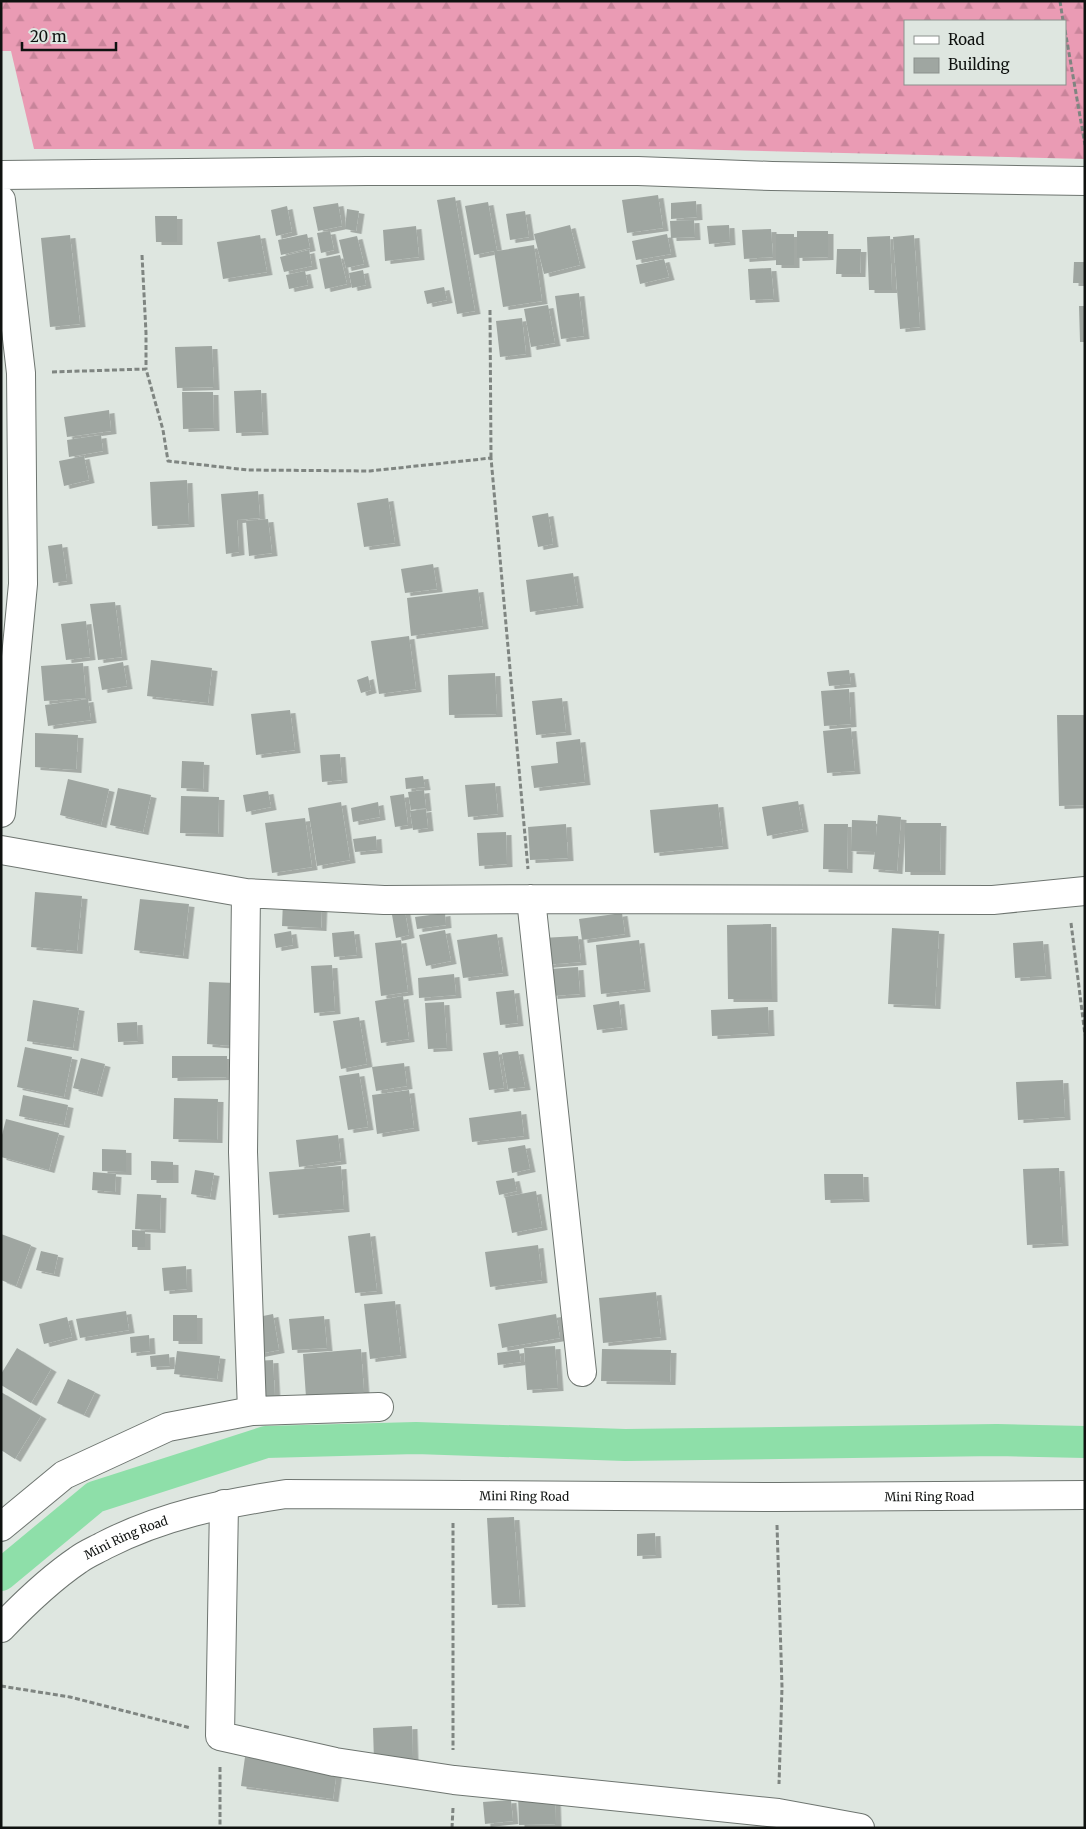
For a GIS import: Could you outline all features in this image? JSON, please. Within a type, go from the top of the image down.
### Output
[{"type":"street","points":[[1,175],[367,171],[638,171],[782,176],[1085,181]]},
{"type":"street","points":[[1,200],[21,373],[23,584],[1,813]]},
{"type":"street","points":[[1,850],[246,893],[384,900],[993,900],[1076,892]]},
{"type":"street","points":[[246,893],[243,1152],[252,1411]]},
{"type":"street","points":[[531,899],[582,1372]]},
{"type":"street","points":[[1,1527],[64,1475],[168,1427],[252,1411],[379,1407]]},
{"type":"street","name":"Mini Ring Road","points":[[1,1628],[28,1600],[78,1559],[126,1534],[164,1519],[224,1504],[286,1494],[776,1497],[1085,1495]]},
{"type":"street","points":[[224,1504],[220,1736],[335,1762],[454,1780],[778,1813],[860,1828]]},
{"type":"path","points":[[1060,1],[1063,20]]},
{"type":"path","points":[[1066,36],[1085,145]]},
{"type":"path","points":[[142,255],[146,369],[163,430],[168,461],[248,470],[370,471],[491,458]]},
{"type":"path","points":[[490,310],[491,458],[531,899]]},
{"type":"path","points":[[21,373],[146,369]]},
{"type":"path","points":[[1076,892],[1085,1035]]},
{"type":"path","points":[[452,1828],[454,1780],[453,1494]]},
{"type":"path","points":[[776,1497],[782,1687],[778,1813]]},
{"type":"path","points":[[1,1686],[70,1697],[220,1736],[220,1828]]},
{"type":"green space","points":[[1,1],[1085,1],[1085,159],[683,149],[34,149],[11,51],[1,51]]},
{"type":"building","points":[[658,195],[663,228],[627,233],[622,200]]},
{"type":"building","points":[[455,197],[475,311],[457,314],[437,200]]},
{"type":"building","points":[[696,201],[697,217],[671,219],[671,203]]},
{"type":"building","points":[[488,202],[497,251],[534,245],[542,301],[503,307],[494,251],[474,255],[465,206]]},
{"type":"building","points":[[338,203],[342,226],[318,231],[313,207]]},
{"type":"building","points":[[287,206],[292,232],[276,236],[271,210]]},
{"type":"building","points":[[347,209],[359,211],[356,231],[345,229]]},
{"type":"building","points":[[525,211],[529,237],[510,240],[506,214]]},
{"type":"building","points":[[155,216],[177,216],[177,242],[156,242]]},
{"type":"building","points":[[694,220],[695,237],[671,238],[670,221]]},
{"type":"building","points":[[570,225],[580,265],[544,274],[534,234]]},
{"type":"building","points":[[729,225],[730,242],[709,244],[707,226]]},
{"type":"building","points":[[416,226],[419,257],[385,261],[383,230]]},
{"type":"building","points":[[771,229],[773,257],[744,259],[742,230]]},
{"type":"building","points":[[330,231],[334,250],[321,253],[317,233]]},
{"type":"building","points":[[797,231],[828,231],[828,257],[797,258]]},
{"type":"building","points":[[307,234],[310,248],[281,255],[278,240]]},
{"type":"building","points":[[667,234],[671,254],[636,260],[632,241]]},
{"type":"building","points":[[776,234],[794,234],[794,265],[776,265]]},
{"type":"building","points":[[70,235],[80,324],[50,327],[41,238]]},
{"type":"building","points":[[260,235],[267,272],[223,279],[217,242]]},
{"type":"building","points":[[914,235],[920,327],[900,329],[893,237]]},
{"type":"building","points":[[357,236],[364,264],[346,268],[339,240]]},
{"type":"building","points":[[890,236],[892,290],[869,290],[867,237]]},
{"type":"building","points":[[837,249],[861,249],[860,274],[836,274]]},
{"type":"building","points":[[309,250],[312,266],[284,272],[280,257]]},
{"type":"building","points":[[340,255],[347,284],[325,289],[319,259]]},
{"type":"building","points":[[664,259],[669,277],[640,284],[636,265]]},
{"type":"building","points":[[1074,262],[1085,262],[1085,283],[1073,283]]},
{"type":"building","points":[[771,268],[774,299],[750,300],[748,269]]},
{"type":"building","points":[[363,270],[366,285],[352,288],[349,273]]},
{"type":"building","points":[[305,271],[308,285],[289,289],[286,275]]},
{"type":"building","points":[[444,287],[447,300],[427,304],[424,291]]},
{"type":"building","points":[[579,293],[584,336],[561,339],[555,296]]},
{"type":"building","points":[[548,305],[555,343],[531,347],[524,309]]},
{"type":"building","points":[[1079,306],[1085,306],[1085,342],[1080,342]]},
{"type":"building","points":[[522,318],[526,354],[500,357],[496,321]]},
{"type":"building","points":[[212,346],[214,387],[177,388],[175,347]]},
{"type":"building","points":[[261,390],[263,432],[236,433],[234,391]]},
{"type":"building","points":[[182,392],[213,392],[214,428],[183,429]]},
{"type":"building","points":[[109,410],[111,431],[67,437],[64,417]]},
{"type":"building","points":[[101,435],[103,451],[69,457],[67,440]]},
{"type":"building","points":[[84,456],[89,480],[64,486],[59,461]]},
{"type":"building","points":[[187,480],[189,524],[152,526],[150,482]]},
{"type":"building","points":[[258,491],[260,518],[237,520],[239,552],[226,554],[221,494]]},
{"type":"building","points":[[388,498],[395,543],[364,547],[357,503]]},
{"type":"building","points":[[548,513],[553,544],[538,547],[532,516]]},
{"type":"building","points":[[268,519],[272,553],[249,556],[246,521]]},
{"type":"building","points":[[62,544],[67,581],[53,583],[48,546]]},
{"type":"building","points":[[433,564],[437,589],[405,593],[401,569]]},
{"type":"building","points":[[573,573],[578,605],[530,612],[526,580]]},
{"type":"building","points":[[478,589],[483,626],[411,636],[407,598]]},
{"type":"building","points":[[115,602],[122,657],[98,660],[90,604]]},
{"type":"building","points":[[86,621],[90,657],[66,660],[61,624]]},
{"type":"building","points":[[409,636],[416,689],[379,694],[371,641]]},
{"type":"building","points":[[151,660],[212,668],[208,703],[147,696]]},
{"type":"building","points":[[123,662],[127,686],[102,690],[98,667]]},
{"type":"building","points":[[83,663],[86,698],[44,701],[41,666]]},
{"type":"building","points":[[849,670],[851,684],[829,686],[827,672]]},
{"type":"building","points":[[495,673],[497,714],[449,715],[448,675]]},
{"type":"building","points":[[368,676],[371,690],[361,693],[357,680]]},
{"type":"building","points":[[849,689],[851,724],[824,726],[821,691]]},
{"type":"building","points":[[562,698],[566,732],[536,735],[532,701]]},
{"type":"building","points":[[88,699],[91,720],[48,726],[45,705]]},
{"type":"building","points":[[290,710],[295,750],[256,755],[251,714]]},
{"type":"building","points":[[1057,715],[1085,715],[1085,805],[1059,806]]},
{"type":"building","points":[[851,728],[855,771],[827,773],[823,731]]},
{"type":"building","points":[[35,733],[78,735],[76,770],[35,767]]},
{"type":"building","points":[[580,739],[585,782],[534,788],[531,766],[558,763],[556,742]]},
{"type":"building","points":[[340,754],[342,780],[322,782],[320,755]]},
{"type":"building","points":[[182,761],[204,762],[203,789],[181,788]]},
{"type":"building","points":[[423,776],[425,787],[406,789],[405,778]]},
{"type":"building","points":[[68,779],[109,789],[101,825],[60,815]]},
{"type":"building","points":[[495,783],[498,814],[468,817],[465,785]]},
{"type":"building","points":[[118,788],[151,795],[143,832],[110,825]]},
{"type":"building","points":[[424,790],[426,808],[411,810],[408,792]]},
{"type":"building","points":[[268,791],[271,807],[246,812],[243,795]]},
{"type":"building","points":[[404,794],[408,825],[395,827],[390,796]]},
{"type":"building","points":[[181,796],[219,797],[218,834],[180,833]]},
{"type":"building","points":[[798,801],[803,829],[767,836],[762,807]]},
{"type":"building","points":[[341,802],[350,860],[317,866],[308,808]]},
{"type":"building","points":[[378,802],[380,817],[353,822],[351,808]]},
{"type":"building","points":[[718,804],[723,846],[654,853],[650,810]]},
{"type":"building","points":[[426,809],[428,828],[413,830],[410,811]]},
{"type":"building","points":[[878,815],[901,817],[897,871],[873,869],[875,852],[851,851],[852,820],[876,821],[876,837]]},
{"type":"building","points":[[305,818],[312,867],[272,873],[265,823]]},
{"type":"building","points":[[905,823],[941,823],[940,872],[905,872]]},
{"type":"building","points":[[566,824],[568,858],[530,860],[528,827]]},
{"type":"building","points":[[824,824],[848,824],[847,870],[823,869]]},
{"type":"building","points":[[506,832],[507,864],[479,866],[477,833]]},
{"type":"building","points":[[376,836],[377,850],[355,852],[353,839]]},
{"type":"building","points":[[35,892],[82,896],[77,951],[31,947]]},
{"type":"building","points":[[140,899],[189,904],[183,956],[134,950]]},
{"type":"building","points":[[283,901],[322,903],[321,928],[282,926]]},
{"type":"building","points":[[404,906],[409,935],[396,938],[391,909]]},
{"type":"building","points":[[445,913],[446,925],[417,929],[415,917]]},
{"type":"building","points":[[622,913],[625,934],[582,940],[579,919]]},
{"type":"building","points":[[771,924],[772,999],[728,999],[727,925]]},
{"type":"building","points":[[892,928],[939,931],[935,1006],[888,1004]]},
{"type":"building","points":[[445,930],[451,961],[426,966],[419,935]]},
{"type":"building","points":[[291,931],[293,945],[276,948],[274,934]]},
{"type":"building","points":[[354,931],[357,955],[334,957],[332,933]]},
{"type":"building","points":[[497,934],[503,973],[463,978],[457,940]]},
{"type":"building","points":[[578,936],[581,962],[544,965],[542,938]]},
{"type":"building","points":[[401,940],[408,992],[381,996],[375,943]]},
{"type":"building","points":[[639,940],[645,989],[601,994],[596,945]]},
{"type":"building","points":[[1043,941],[1046,976],[1015,978],[1013,943]]},
{"type":"building","points":[[332,965],[335,1011],[314,1013],[311,966]]},
{"type":"building","points":[[578,967],[580,994],[552,996],[550,969]]},
{"type":"building","points":[[454,974],[456,995],[419,998],[418,978]]},
{"type":"building","points":[[209,982],[235,983],[233,1046],[207,1044]]},
{"type":"building","points":[[514,990],[518,1023],[500,1025],[496,992]]},
{"type":"building","points":[[403,996],[409,1039],[381,1043],[375,1001]]},
{"type":"building","points":[[33,1000],[79,1008],[73,1048],[27,1041]]},
{"type":"building","points":[[619,1001],[622,1027],[597,1030],[593,1005]]},
{"type":"building","points":[[444,1002],[447,1048],[428,1049],[425,1003]]},
{"type":"building","points":[[768,1007],[769,1033],[712,1036],[711,1010]]},
{"type":"building","points":[[359,1017],[367,1064],[341,1069],[333,1021]]},
{"type":"building","points":[[137,1022],[138,1041],[118,1042],[117,1023]]},
{"type":"building","points":[[25,1047],[72,1057],[64,1097],[17,1087]]},
{"type":"building","points":[[498,1051],[504,1088],[489,1090],[483,1053]]},
{"type":"building","points":[[518,1051],[525,1087],[508,1089],[502,1053]]},
{"type":"building","points":[[172,1056],[227,1056],[227,1077],[172,1078]]},
{"type":"building","points":[[81,1058],[105,1064],[97,1094],[73,1088]]},
{"type":"building","points":[[404,1063],[407,1086],[376,1091],[372,1067]]},
{"type":"building","points":[[359,1073],[368,1127],[348,1130],[339,1076]]},
{"type":"building","points":[[1063,1080],[1065,1117],[1018,1120],[1016,1082]]},
{"type":"building","points":[[409,1090],[414,1128],[377,1134],[372,1095]]},
{"type":"building","points":[[23,1095],[68,1105],[64,1125],[19,1116]]},
{"type":"building","points":[[174,1098],[218,1099],[217,1140],[173,1139]]},
{"type":"building","points":[[521,1111],[524,1136],[472,1142],[469,1118]]},
{"type":"building","points":[[6,1119],[59,1133],[49,1170],[1,1157],[1,1139]]},
{"type":"building","points":[[338,1135],[341,1161],[299,1167],[296,1140]]},
{"type":"building","points":[[525,1145],[530,1169],[512,1173],[508,1148]]},
{"type":"building","points":[[102,1149],[126,1150],[126,1172],[102,1171]]},
{"type":"building","points":[[151,1161],[173,1162],[173,1180],[151,1180]]},
{"type":"building","points":[[341,1166],[344,1209],[273,1215],[269,1172]]},
{"type":"building","points":[[1059,1168],[1063,1243],[1027,1245],[1023,1169]]},
{"type":"building","points":[[195,1170],[214,1173],[210,1197],[191,1194]]},
{"type":"building","points":[[93,1172],[116,1174],[115,1192],[92,1190]]},
{"type":"building","points":[[824,1174],[863,1174],[864,1199],[825,1200]]},
{"type":"building","points":[[514,1178],[517,1191],[499,1195],[496,1181]]},
{"type":"building","points":[[536,1191],[542,1227],[512,1233],[505,1197]]},
{"type":"building","points":[[137,1194],[161,1195],[160,1230],[135,1229]]},
{"type":"building","points":[[132,1230],[145,1231],[145,1247],[132,1247]]},
{"type":"building","points":[[370,1233],[377,1291],[355,1293],[348,1236]]},
{"type":"building","points":[[1,1234],[31,1245],[16,1286],[1,1280]]},
{"type":"building","points":[[538,1245],[542,1280],[490,1287],[485,1252]]},
{"type":"building","points":[[41,1251],[58,1255],[54,1274],[36,1270]]},
{"type":"building","points":[[186,1266],[187,1289],[164,1291],[162,1268]]},
{"type":"building","points":[[656,1292],[661,1337],[603,1343],[599,1298]]},
{"type":"building","points":[[395,1301],[401,1355],[370,1359],[364,1304]]},
{"type":"building","points":[[126,1311],[129,1330],[80,1338],[76,1319]]},
{"type":"building","points":[[273,1314],[279,1350],[259,1354],[253,1318]]},
{"type":"building","points":[[556,1314],[560,1338],[502,1348],[498,1324]]},
{"type":"building","points":[[173,1315],[197,1315],[197,1341],[173,1341]]},
{"type":"building","points":[[324,1316],[327,1348],[292,1350],[289,1319]]},
{"type":"building","points":[[67,1317],[72,1337],[44,1344],[39,1324]]},
{"type":"building","points":[[149,1335],[150,1351],[131,1353],[130,1337]]},
{"type":"building","points":[[555,1346],[558,1388],[527,1390],[524,1348]]},
{"type":"building","points":[[17,1348],[51,1369],[31,1403],[1,1385],[1,1374]]},
{"type":"building","points":[[361,1349],[364,1392],[306,1397],[303,1354]]},
{"type":"building","points":[[602,1349],[671,1350],[670,1382],[601,1381]]},
{"type":"building","points":[[519,1350],[521,1362],[498,1365],[497,1353]]},
{"type":"building","points":[[177,1351],[220,1356],[217,1379],[174,1374]]},
{"type":"building","points":[[169,1354],[170,1366],[151,1367],[150,1356]]},
{"type":"building","points":[[273,1360],[275,1398],[257,1399],[255,1361]]},
{"type":"building","points":[[68,1379],[95,1392],[84,1415],[57,1403]]},
{"type":"building","points":[[1,1392],[41,1416],[15,1459],[1,1450]]},
{"type":"building","points":[[514,1517],[520,1604],[492,1605],[487,1518]]},
{"type":"building","points":[[655,1533],[656,1555],[637,1556],[637,1534]]},
{"type":"building","points":[[412,1726],[413,1759],[374,1761],[373,1728]]},
{"type":"building","points":[[245,1757],[337,1770],[333,1799],[241,1786]]},
{"type":"building","points":[[555,1793],[556,1824],[519,1825],[518,1794]]},
{"type":"building","points":[[511,1800],[513,1821],[485,1824],[483,1802]]},
{"type":"waterway","points":[[1,1575],[95,1497],[266,1442],[416,1438],[625,1445],[997,1440],[1085,1442]]}]
